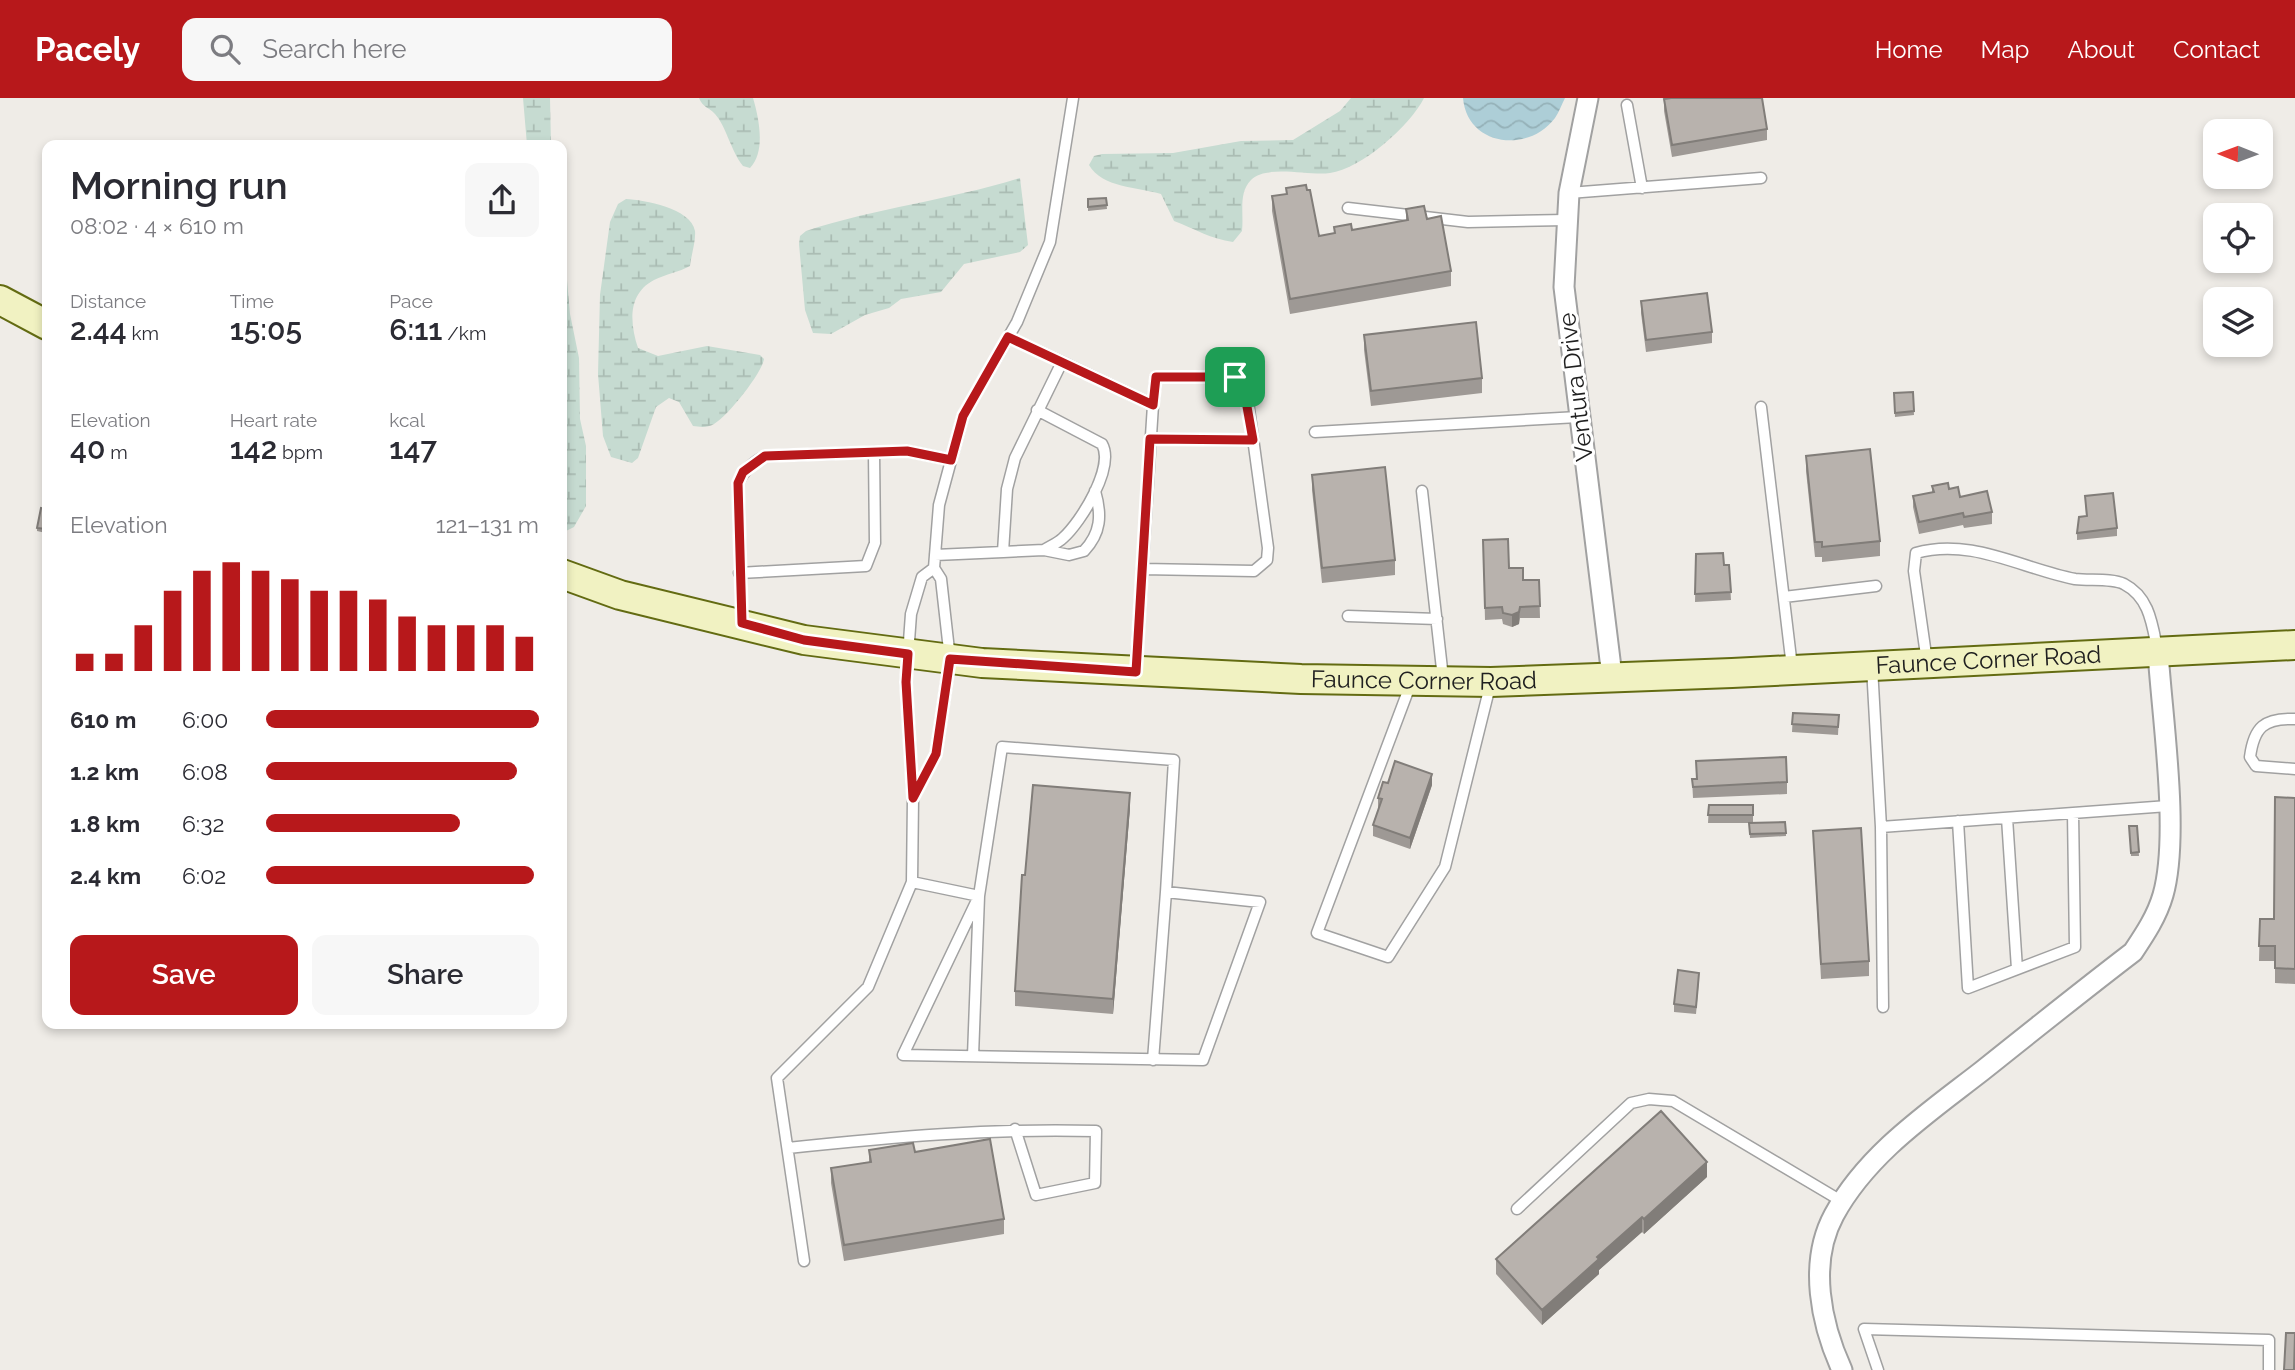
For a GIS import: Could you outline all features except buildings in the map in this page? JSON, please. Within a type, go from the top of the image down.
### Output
[{"type":"main road","points":[[0,300],[42,321]]},
{"type":"main road","name":"Faunce Corner Road","points":[[567,576],[620,595],[804,640],[950,659],[1136,672],[1411,683],[1491,682],[1792,671],[2295,645]]},
{"type":"street","name":"Ventura Drive","points":[[1588,98],[1569,193],[1564,287],[1612,676]]},
{"type":"street","points":[[1842,1370],[1828,1339],[1820,1301],[1822,1257],[1832,1217],[1856,1180],[1906,1131],[2133,952],[2149,928],[2163,894],[2168,856],[2168,806],[2158,652]]},
{"type":"lane","points":[[913,798],[936,754],[950,659],[941,579],[934,568],[939,505],[963,416],[1008,337],[1049,242],[1073,98]]},
{"type":"lane","points":[[1627,105],[1642,188]]},
{"type":"lane","points":[[1569,193],[1761,178]]},
{"type":"lane","points":[[1348,208],[1468,222],[1566,220]]},
{"type":"lane","points":[[1008,337],[1153,405]]},
{"type":"lane","points":[[1003,552],[1007,489],[1015,458],[1062,362]]},
{"type":"lane","points":[[1136,672],[1142,569],[1150,439],[1156,377],[1242,379],[1246,387],[1268,548],[1267,560],[1254,572],[1142,569]]},
{"type":"lane","points":[[1761,407],[1792,671]]},
{"type":"lane","points":[[1037,410],[1102,444],[1107,459],[1095,491],[1064,537],[1044,550]]},
{"type":"lane","points":[[1315,432],[1578,417]]},
{"type":"lane","points":[[1150,439],[1253,440]]},
{"type":"lane","points":[[742,623],[738,483],[743,472],[757,460],[765,456],[907,451],[951,460]]},
{"type":"lane","points":[[740,573],[866,566],[875,543],[874,452]]},
{"type":"lane","points":[[935,555],[1044,550],[1059,555],[1084,551],[1094,541],[1099,529],[1100,513],[1095,491]]},
{"type":"lane","points":[[1422,491],[1444,682]]},
{"type":"lane","points":[[1927,664],[1914,571],[1916,554],[1934,548],[1967,550],[2075,579],[2123,583],[2149,607],[2158,652]]},
{"type":"lane","points":[[804,1261],[777,1078],[869,988],[912,882],[913,798],[906,682],[915,602],[922,577],[934,568]]},
{"type":"lane","points":[[1784,597],[1876,586]]},
{"type":"lane","points":[[1348,617],[1437,619]]},
{"type":"lane","points":[[1872,666],[1881,827],[1884,1007]]},
{"type":"lane","points":[[1411,683],[1317,933],[1388,957],[1445,867],[1491,682]]},
{"type":"lane","points":[[2295,719],[2269,721],[2260,727],[2252,739],[2250,757],[2256,766],[2295,769]]},
{"type":"lane","points":[[972,1056],[979,896],[1002,747],[1174,760],[1153,1060]]},
{"type":"lane","points":[[1881,827],[2168,806]]},
{"type":"lane","points":[[1958,821],[1968,988],[2075,947],[2073,813]]},
{"type":"lane","points":[[2007,818],[2017,970]]},
{"type":"lane","points":[[912,882],[979,896]]},
{"type":"lane","points":[[979,896],[903,1055],[1203,1060],[1260,902],[1166,892]]},
{"type":"lane","points":[[1517,1209],[1631,1103],[1649,1099],[1673,1101],[1843,1202]]},
{"type":"lane","points":[[788,1148],[912,1135],[1015,1129],[1096,1131],[1095,1183],[1036,1195],[1015,1129]]},
{"type":"lane","points":[[1878,1370],[1864,1329],[2269,1340],[2269,1370]]},
{"type":"green space","points":[[523,98],[550,98],[551,140],[527,140]]},
{"type":"green space","points":[[699,98],[753,98],[760,144],[750,168],[743,166],[719,119]]},
{"type":"green space","points":[[1351,98],[1424,98],[1396,133],[1356,164],[1330,173],[1277,172],[1258,175],[1251,180],[1244,191],[1242,231],[1233,242],[1174,221],[1161,194],[1111,182],[1095,173],[1089,165],[1094,156],[1102,154],[1173,153],[1241,141],[1293,140],[1340,111]]},
{"type":"green space","points":[[1020,178],[1028,245],[1020,252],[964,264],[941,292],[901,299],[889,308],[865,315],[831,334],[813,333],[805,310],[799,244],[800,236],[806,231]]},
{"type":"green space","points":[[626,199],[655,203],[676,211],[692,223],[695,231],[690,266],[654,280],[645,286],[635,301],[632,320],[638,348],[658,356],[707,346],[760,355],[764,359],[744,394],[711,425],[693,426],[679,402],[669,398],[656,407],[638,458],[632,463],[611,457],[603,436],[598,374],[600,295],[610,222],[618,204]]},
{"type":"green space","points":[[567,280],[570,314],[579,358],[580,419],[586,446],[586,506],[574,527],[567,530]]},
{"type":"water","points":[[1463,98],[1565,98],[1555,118],[1543,129],[1530,137],[1500,140],[1475,126],[1467,114]]},
{"type":"route","points":[[1008,337],[1153,405],[1156,377],[1235,377],[1242,379],[1246,387],[1253,440],[1150,439],[1136,672],[950,659],[936,754],[913,798],[906,682],[908,654],[804,640],[742,623],[736,502],[738,483],[743,472],[765,456],[907,451],[951,460],[963,416],[1008,337]]}]
